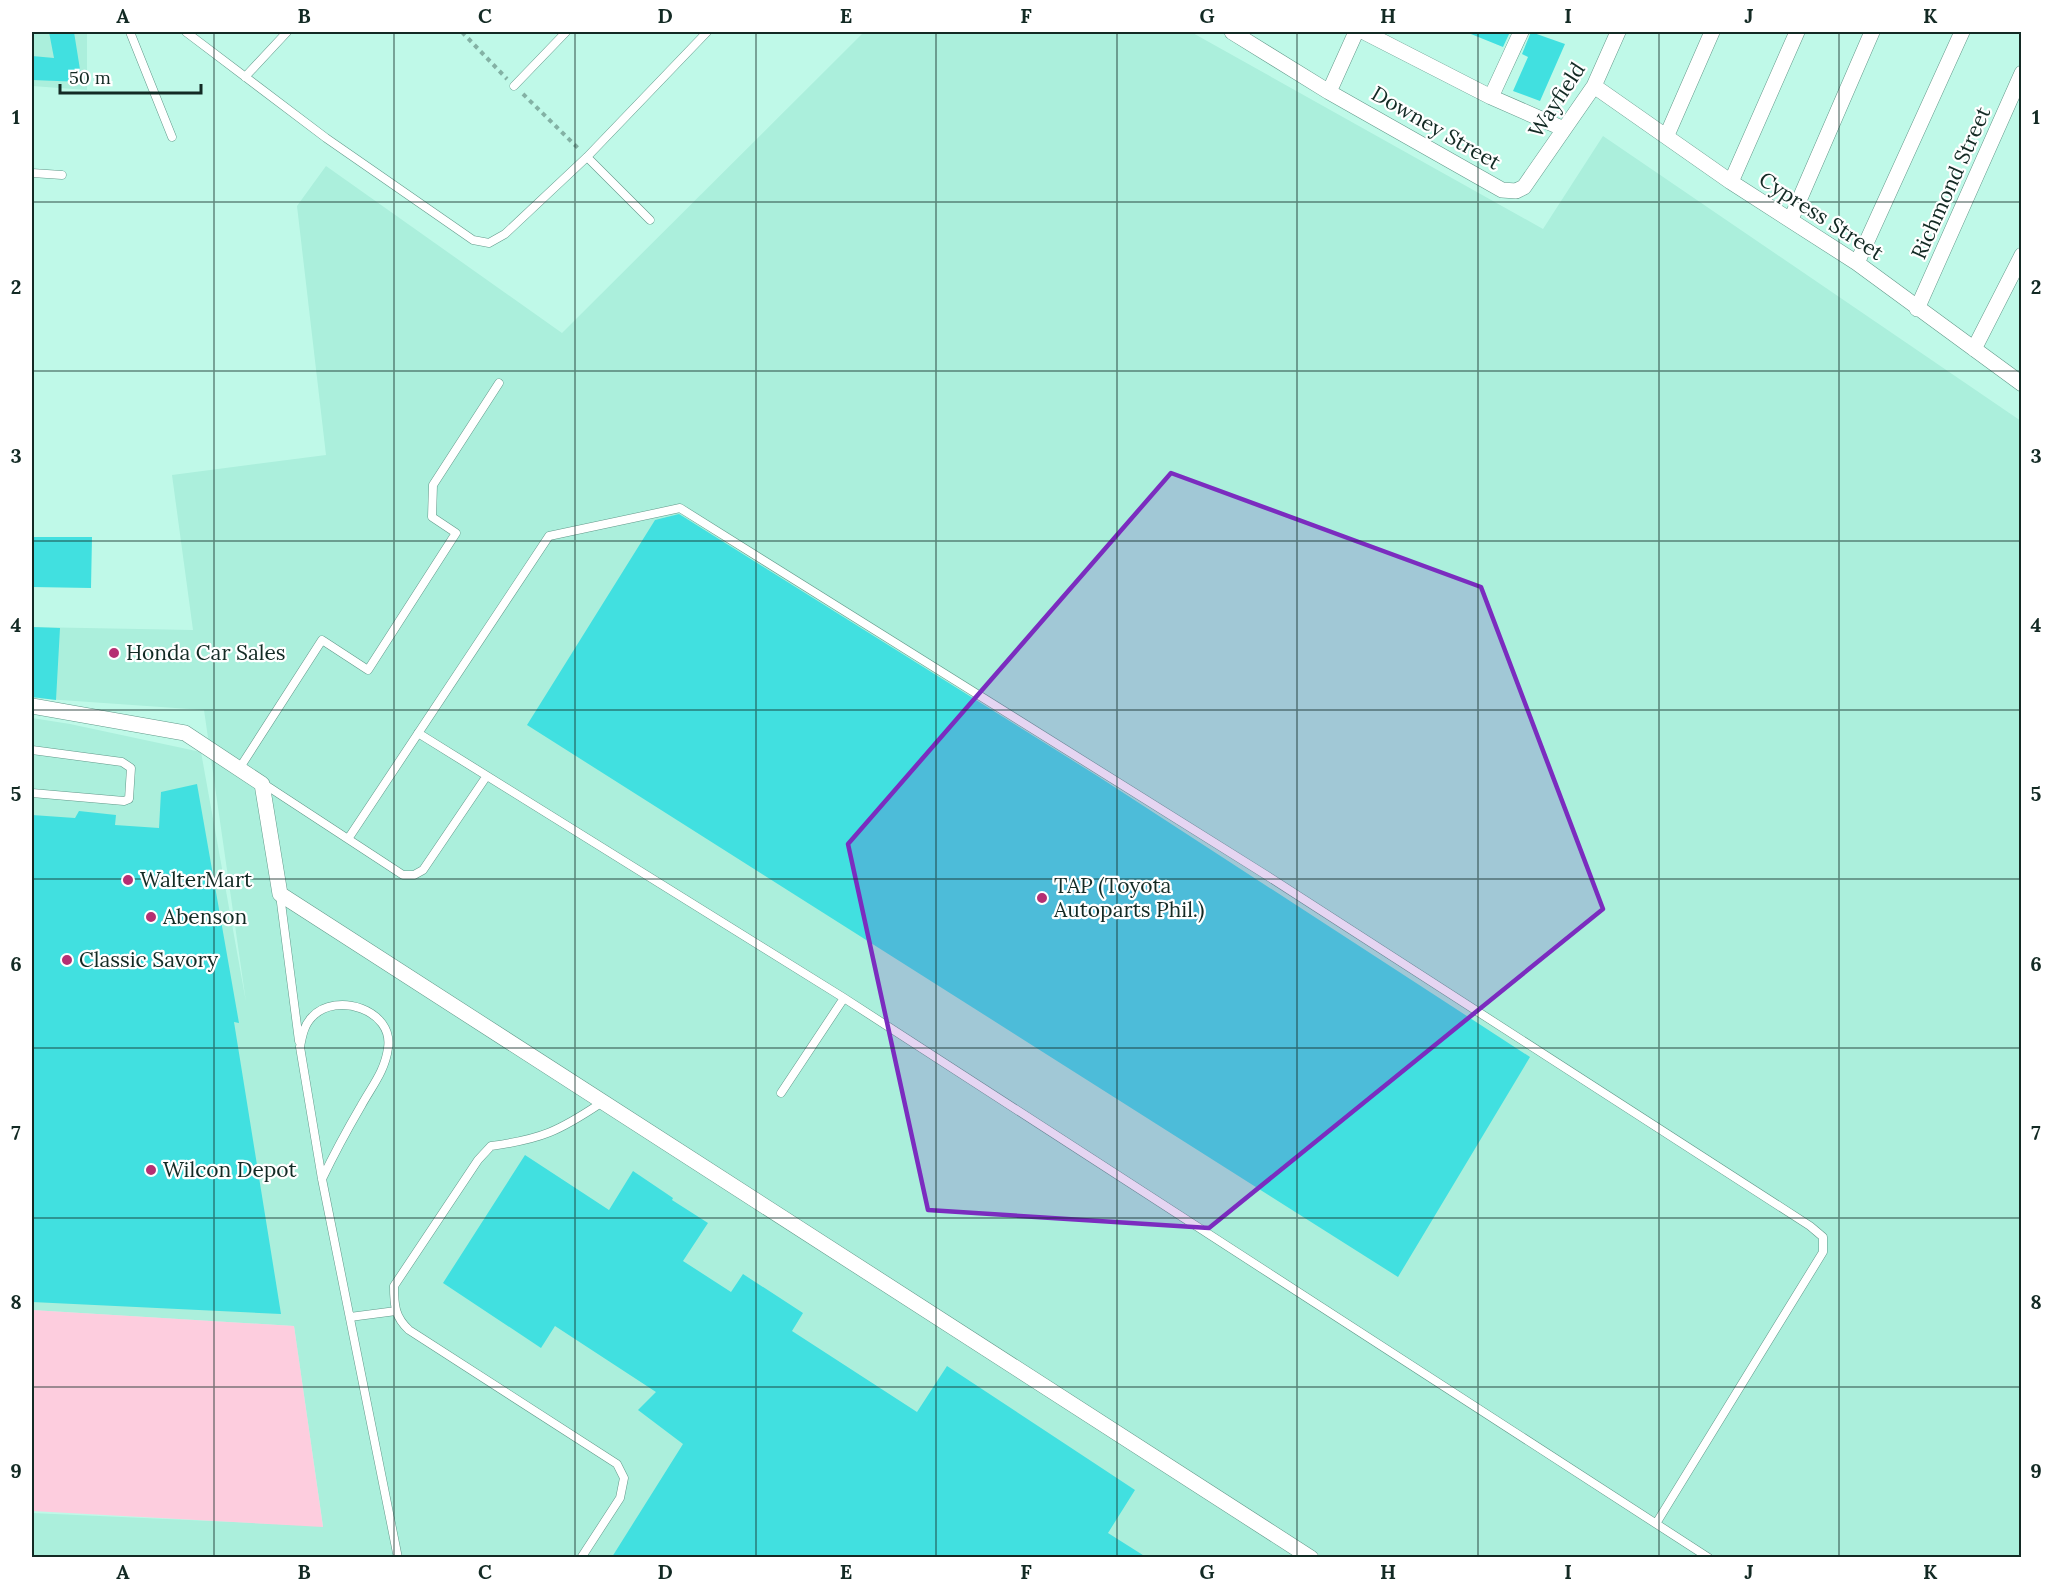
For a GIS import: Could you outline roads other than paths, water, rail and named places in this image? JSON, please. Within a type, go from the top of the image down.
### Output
[{"type":"street","name":"Downey Street","points":[[1232,32],[1329,92],[1502,190],[1516,191],[1524,186]]},
{"type":"street","points":[[1329,92],[1356,32]]},
{"type":"street","points":[[1364,32],[1491,97],[1564,129]]},
{"type":"street","points":[[1491,97],[1521,32]]},
{"type":"street","name":"Wayfield","points":[[1524,186],[1594,86],[1618,32]]},
{"type":"street","points":[[1667,135],[1712,32]]},
{"type":"street","points":[[1731,182],[1797,32]]},
{"type":"street","points":[[1791,219],[1872,32]]},
{"type":"street","points":[[1857,263],[1962,32]]},
{"type":"street","name":"Richmond Street","points":[[1917,309],[2022,73]]},
{"type":"street","name":"Cypress Street","points":[[1594,86],[1731,182],[1857,263],[2022,384]]},
{"type":"street","points":[[1974,349],[2022,255]]},
{"type":"street","points":[[32,706],[185,733],[262,784],[280,894],[1311,1557]]},
{"type":"lane","points":[[130,32],[172,137]]},
{"type":"lane","points":[[186,32],[326,138],[473,240],[489,243],[505,234],[587,157],[707,32]]},
{"type":"lane","points":[[245,77],[287,32]]},
{"type":"lane","points":[[514,86],[566,32]]},
{"type":"lane","points":[[587,157],[650,220]]},
{"type":"lane","points":[[32,173],[62,175]]},
{"type":"lane","points":[[239,769],[322,640],[368,670],[456,533],[432,518],[433,485],[499,383]]},
{"type":"lane","points":[[348,840],[549,536],[680,508],[1266,875],[1810,1226],[1823,1237],[1823,1252],[1657,1522]]},
{"type":"lane","points":[[418,733],[844,998],[1709,1557]]},
{"type":"lane","points":[[32,750],[122,762],[131,768],[131,795],[124,801],[32,794]]},
{"type":"lane","points":[[262,784],[403,875],[414,875],[423,870],[486,777]]},
{"type":"lane","points":[[280,894],[300,1047],[322,1179],[398,1557]]},
{"type":"lane","points":[[780,1093],[844,998]]},
{"type":"lane","points":[[300,1047],[304,1030],[312,1017],[328,1005],[348,1004],[365,1009],[376,1019],[386,1030],[389,1046],[381,1075],[348,1129],[322,1179]]},
{"type":"lane","points":[[582,1557],[620,1498],[624,1478],[617,1464],[409,1330],[398,1319],[394,1286],[477,1161],[491,1146],[523,1141],[558,1131],[602,1103]]},
{"type":"lane","points":[[350,1317],[396,1311]]},
{"type":"place","name":"Honda Car Sales","points":[[114,653]]},
{"type":"place","name":"WalterMart","points":[[128,880]]},
{"type":"place","name":"TAP (Toyota Autoparts Phil.)","points":[[1042,898]]},
{"type":"place","name":"Abenson","points":[[151,917]]},
{"type":"place","name":"Classic Savory","points":[[67,960]]},
{"type":"place","name":"Wilcon Depot","points":[[151,1170]]}]
